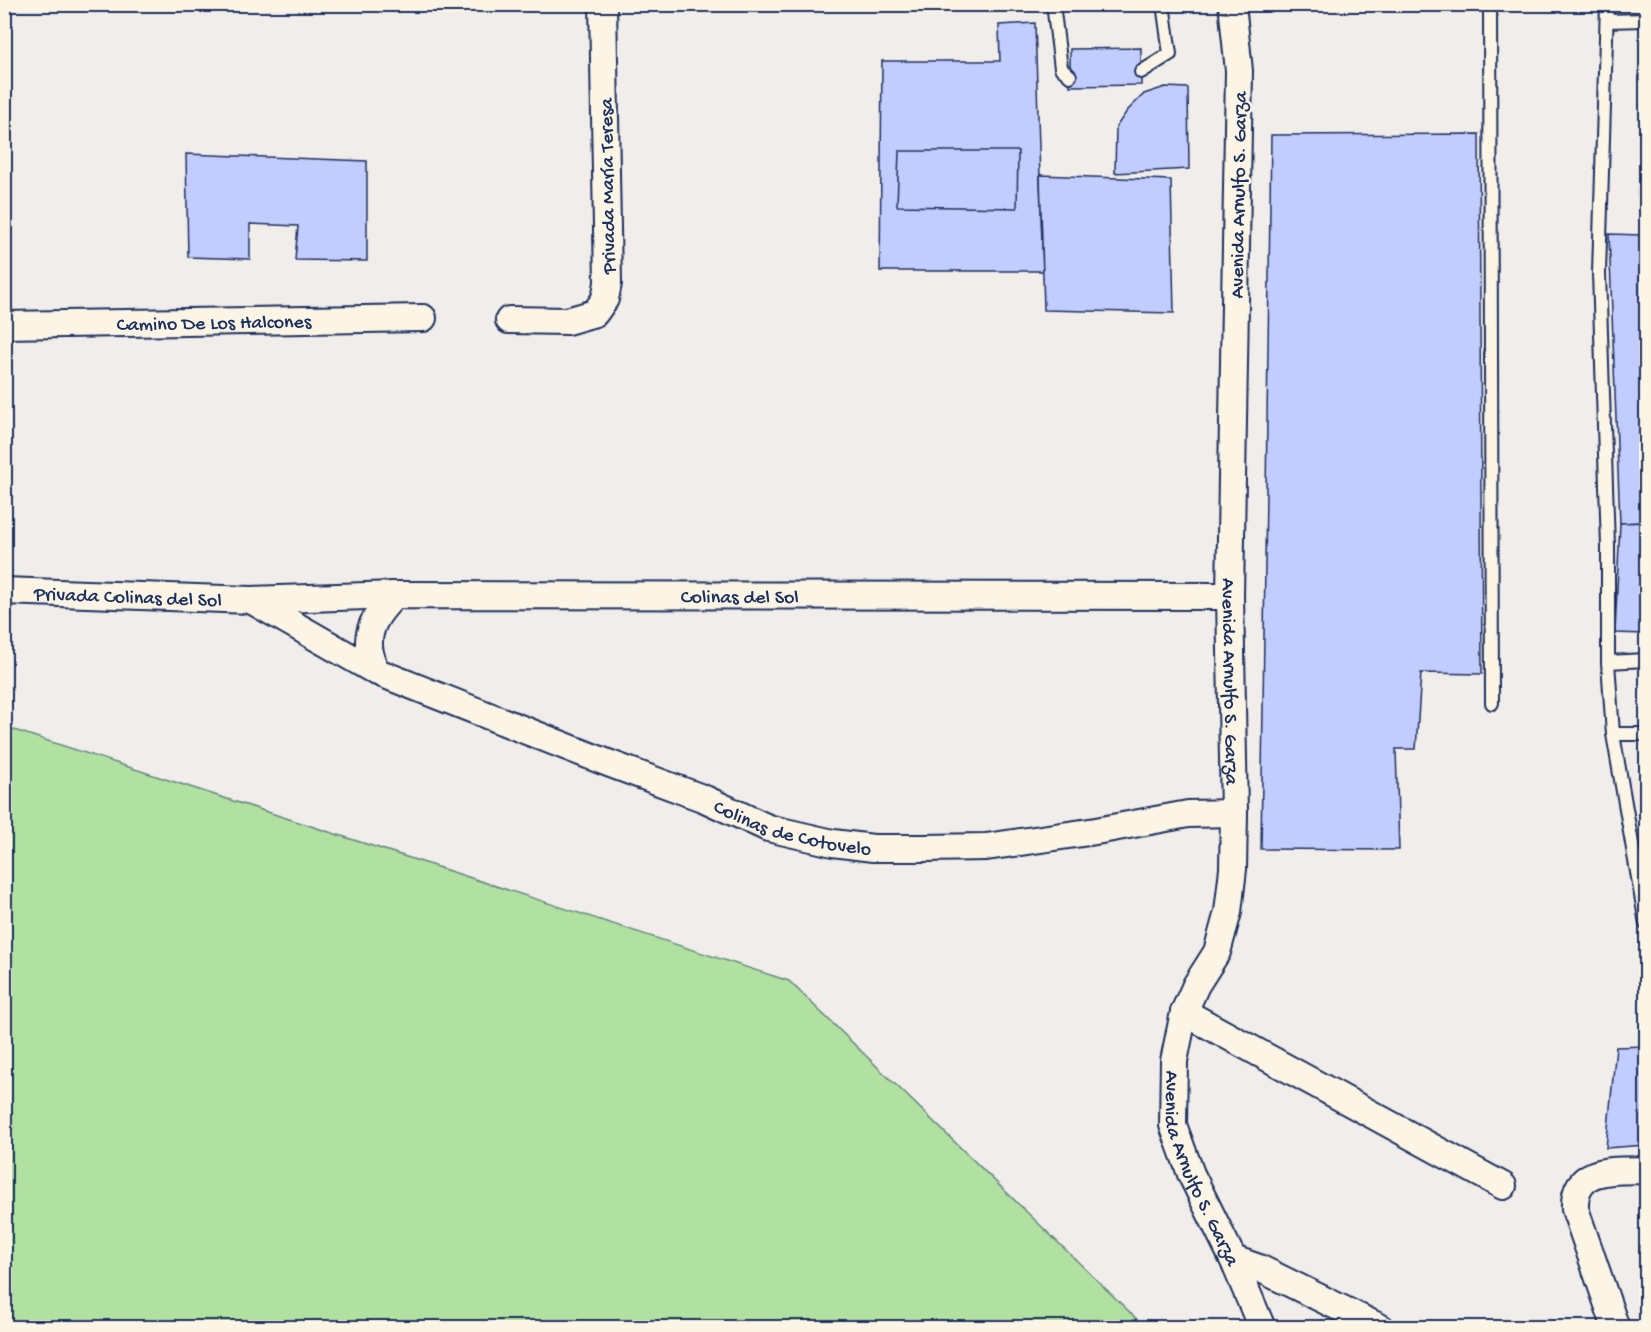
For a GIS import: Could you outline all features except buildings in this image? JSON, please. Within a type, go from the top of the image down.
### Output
[{"type":"street","name":"Privada María Teresa","points":[[509,320],[567,321],[595,313],[604,299],[608,283],[603,4]]},
{"type":"street","name":"Avenida Arnulfo S. Garza","points":[[1232,4],[1239,71],[1230,596],[1233,868],[1228,912],[1217,952],[1196,985],[1184,1012],[1174,1061],[1173,1125],[1191,1174],[1233,1259],[1262,1328]]},
{"type":"street","name":"Camino De Los Halcones","points":[[4,325],[423,318]]},
{"type":"street","name":"Privada Colinas del Sol","points":[[4,591],[251,600]]},
{"type":"street","name":"Colinas del Sol","points":[[251,600],[395,595],[1230,596]]},
{"type":"street","points":[[375,671],[368,642],[371,628],[384,605],[395,595]]},
{"type":"street","name":"Colinas de Cotovelo","points":[[251,600],[375,671],[705,799],[768,828],[833,843],[873,848],[986,847],[1096,831],[1188,814],[1234,813]]},
{"type":"street","points":[[1184,1012],[1503,1186]]},
{"type":"street","points":[[1616,1328],[1575,1209],[1576,1192],[1584,1180],[1590,1176],[1620,1171],[1647,1170]]},
{"type":"street","points":[[1233,1259],[1259,1268],[1381,1328]]},
{"type":"lane","points":[[1053,4],[1061,68],[1070,76]]},
{"type":"lane","points":[[1141,72],[1170,54],[1162,4]]},
{"type":"lane","points":[[1490,4],[1492,703]]},
{"type":"lane","points":[[1607,4],[1599,273],[1608,546],[1608,662],[1613,734],[1647,924]]},
{"type":"lane","points":[[1607,21],[1647,20]]},
{"type":"lane","points":[[1608,662],[1647,660]]},
{"type":"lane","points":[[1613,734],[1647,734]]},
{"type":"green space","points":[[5,727],[789,981],[1145,1327],[21,1327],[4,1312]]}]
